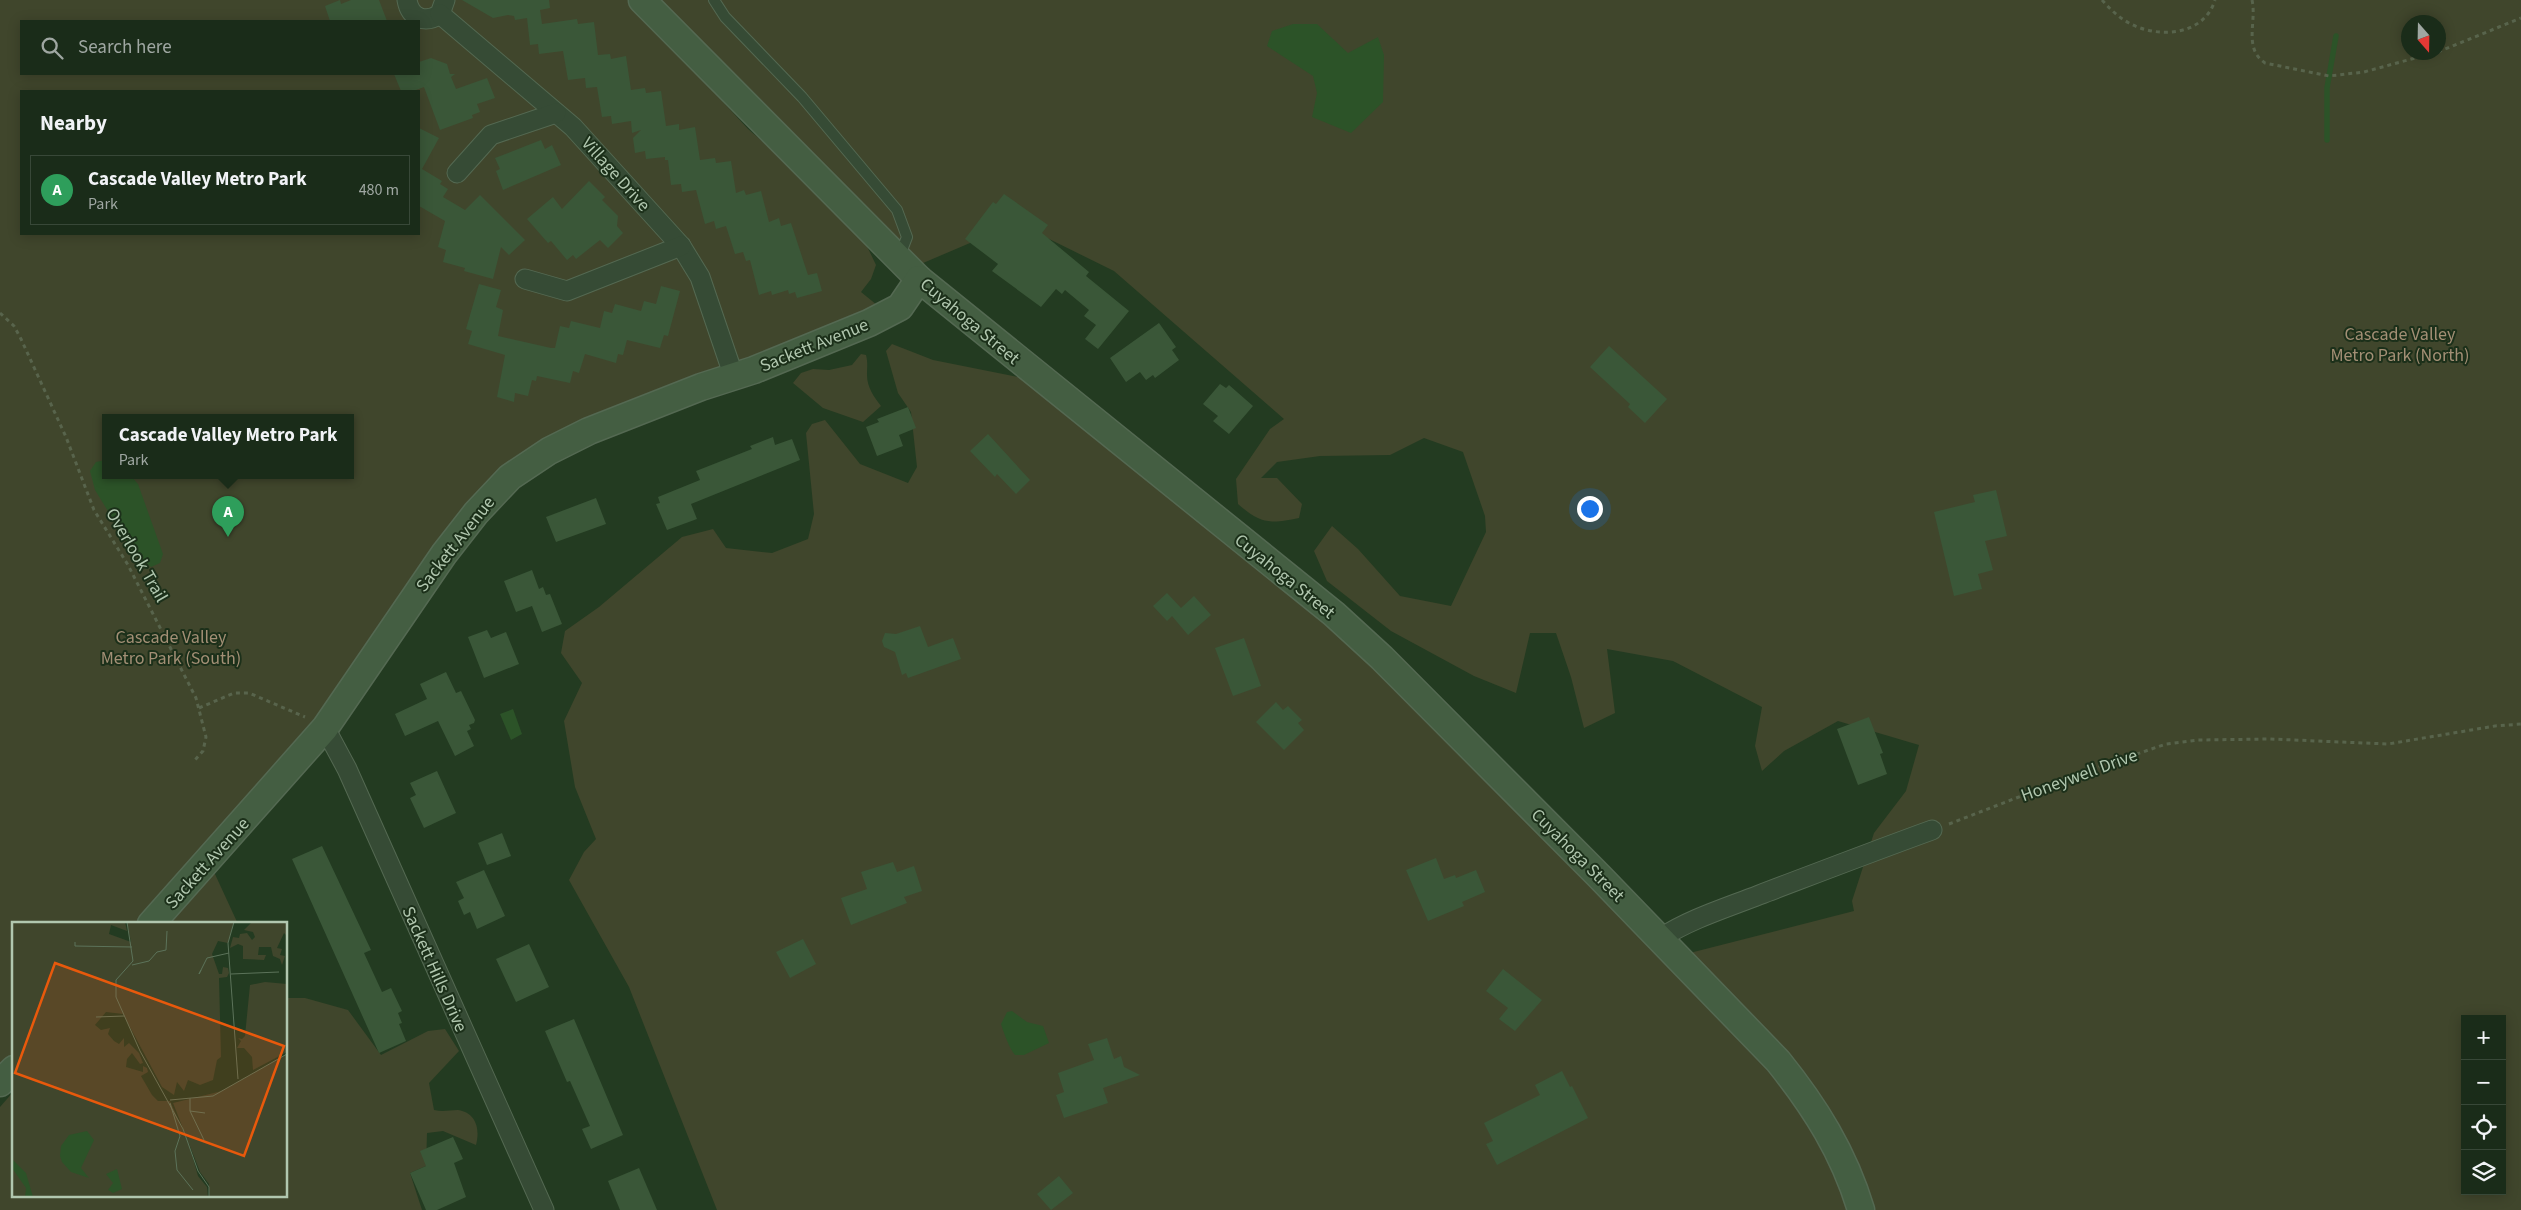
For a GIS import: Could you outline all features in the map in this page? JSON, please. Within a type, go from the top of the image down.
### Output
[{"type":"street","name":"Village Drive","points":[[407,0],[408,6],[416,16],[428,19],[442,7],[573,127],[681,246],[700,277],[734,376]]},
{"type":"street","name":"Cuyahoga Street","points":[[642,0],[919,279],[1334,614],[1470,744],[1661,938],[1778,1061],[1808,1099],[1838,1148],[1851,1176],[1861,1210]]},
{"type":"street","points":[[457,174],[491,135],[556,113]]},
{"type":"street","points":[[525,279],[567,291],[681,246]]},
{"type":"street","name":"Sackett Avenue","points":[[153,922],[326,728],[444,554],[476,513],[510,477],[548,451],[589,431],[824,342],[888,314],[900,307],[919,279]]},
{"type":"street","name":"Sackett Hills Drive","points":[[326,728],[347,770],[544,1210]]},
{"type":"street","points":[[1661,938],[1673,930],[1711,914],[1932,830]]},
{"type":"street","points":[[0,1083],[12,1071]]},
{"type":"lane","points":[[714,0],[725,17],[802,97],[897,210],[907,237],[898,259]]},
{"type":"path","points":[[2102,0],[2117,16],[2131,24],[2159,32],[2182,32],[2198,24],[2209,13],[2215,0]]},
{"type":"path","points":[[2252,0],[2254,9],[2252,45],[2256,57],[2264,63],[2329,76],[2364,72],[2408,60]]},
{"type":"path","points":[[2446,49],[2521,18]]},
{"type":"path","name":"Overlook Trail","points":[[0,312],[21,339],[66,437],[94,510],[128,565],[159,621],[199,708],[206,737],[204,751],[195,760]]},
{"type":"path","points":[[199,708],[234,693],[249,694],[285,708],[326,728]]},
{"type":"path","name":"Honeywell Drive","points":[[1932,830],[2073,776],[2166,744],[2198,740],[2270,738],[2388,744],[2495,726],[2521,724]]},
{"type":"green space","name":"Cascade Valley Metro Park (South)","points":[[0,0],[629,0],[748,129],[790,165],[865,242],[876,265],[871,279],[861,292],[888,314],[523,467],[325,728],[153,922],[12,922],[12,1071],[0,1083]]},
{"type":"green space","name":"Cascade Valley Metro Park (North)","points":[[643,0],[2521,0],[2521,1210],[717,1210],[629,987],[569,880],[584,852],[596,839],[575,787],[564,721],[582,683],[561,653],[565,631],[599,607],[682,537],[713,529],[726,548],[772,553],[808,539],[814,514],[806,433],[812,424],[825,420],[860,464],[908,483],[917,467],[911,412],[898,393],[886,351],[892,344],[933,360],[1043,382],[1334,614],[1678,956],[1854,911],[1852,901],[1874,833],[1906,791],[1919,745],[1838,721],[1784,751],[1762,771],[1755,746],[1762,707],[1673,661],[1607,649],[1615,713],[1584,728],[1571,677],[1556,633],[1530,633],[1516,693],[1474,676],[1391,631],[1327,581],[1314,551],[1332,526],[1358,549],[1400,596],[1451,606],[1486,532],[1485,516],[1463,452],[1424,438],[1390,455],[1320,456],[1277,462],[1261,478],[1277,478],[1302,504],[1299,518],[1280,521],[1260,519],[1238,504],[1236,479],[1270,429],[1284,419],[1114,271],[1037,233],[970,243],[909,269]]},
{"type":"green space","points":[[861,354],[866,355],[868,384],[881,406],[863,422],[823,408],[793,383],[801,373],[813,369],[829,370],[852,365]]},
{"type":"green space","points":[[214,872],[237,922],[169,922]]},
{"type":"green space","points":[[288,998],[305,998],[348,1010],[381,1055],[428,1031],[445,1029],[459,1051],[429,1083],[434,1110],[458,1110],[464,1112],[473,1118],[478,1134],[476,1145],[443,1131],[427,1133],[426,1166],[410,1173],[422,1210],[0,1210],[0,1107],[12,1093],[12,1198],[288,1198]]},
{"type":"shaded area","points":[[1293,24],[1317,24],[1348,53],[1378,37],[1384,55],[1383,102],[1351,133],[1312,117],[1317,93],[1313,76],[1267,46],[1272,31]]},
{"type":"shaded area","points":[[102,461],[102,479],[134,479],[138,484],[163,554],[160,563],[151,567],[133,552],[95,490],[90,471],[96,462]]},
{"type":"shaded area","points":[[513,709],[522,734],[511,740],[500,714]]},
{"type":"shaded area","points":[[1012,1011],[1027,1022],[1043,1026],[1049,1043],[1024,1055],[1015,1055],[1001,1024],[1007,1012]]},
{"type":"building","points":[[340,0],[341,4],[351,0],[379,0],[387,20],[330,20],[325,6]]},
{"type":"building","points":[[462,0],[549,0],[550,8],[540,10],[542,24],[577,19],[578,24],[594,22],[598,55],[610,54],[611,59],[626,56],[631,90],[645,88],[646,93],[661,91],[666,126],[679,124],[679,130],[695,127],[700,160],[715,158],[716,163],[731,161],[736,193],[744,190],[746,195],[761,191],[769,222],[779,218],[781,226],[791,223],[808,275],[817,273],[822,291],[797,298],[795,292],[789,294],[788,290],[772,295],[771,291],[759,295],[750,260],[746,261],[743,252],[735,254],[726,226],[716,229],[714,221],[705,224],[696,190],[682,192],[681,184],[671,185],[668,160],[665,160],[665,157],[646,159],[645,151],[635,153],[633,138],[641,130],[632,133],[631,121],[612,124],[611,116],[602,117],[597,87],[586,88],[585,78],[568,80],[563,51],[539,54],[538,44],[530,45],[527,18],[515,20],[514,16],[508,15],[493,18]]},
{"type":"building","points":[[431,58],[447,64],[450,74],[455,74],[451,77],[456,89],[487,78],[495,98],[477,104],[480,112],[472,115],[473,118],[440,130],[424,87],[416,90],[401,90],[394,75],[420,75],[420,62]]},
{"type":"building","points":[[420,128],[439,138],[422,169],[442,181],[440,184],[448,189],[443,197],[465,210],[480,195],[525,240],[509,255],[501,247],[493,279],[464,271],[465,268],[443,262],[446,250],[438,247],[445,221],[420,207]]},
{"type":"building","points":[[541,140],[545,149],[552,145],[561,165],[503,190],[496,171],[500,169],[495,158]]},
{"type":"building","points":[[589,181],[605,197],[602,200],[618,216],[617,226],[623,233],[608,248],[600,240],[576,259],[573,255],[567,260],[551,241],[548,243],[527,219],[553,197],[562,209]]},
{"type":"building","points":[[1004,194],[1048,225],[1042,233],[1089,272],[1086,276],[1129,311],[1098,349],[1085,339],[1096,325],[1084,316],[1089,310],[1065,290],[1062,294],[1056,289],[1041,307],[992,271],[998,264],[965,239],[993,202],[996,204]]},
{"type":"building","points":[[479,284],[501,290],[496,307],[503,310],[498,336],[551,348],[555,348],[560,326],[569,328],[571,321],[600,328],[604,311],[612,313],[615,304],[641,311],[644,301],[656,304],[661,286],[680,291],[668,336],[664,335],[660,348],[627,340],[623,355],[618,354],[616,363],[585,354],[579,373],[573,371],[570,383],[537,376],[536,381],[532,380],[528,396],[515,393],[514,402],[497,397],[505,355],[468,344],[472,331],[466,329]]},
{"type":"building","points":[[1159,323],[1176,347],[1172,350],[1179,360],[1155,378],[1153,375],[1146,380],[1140,372],[1126,382],[1110,358]]},
{"type":"building","points":[[1609,346],[1667,399],[1645,423],[1628,407],[1630,404],[1590,367]]},
{"type":"building","points":[[1220,384],[1226,388],[1229,385],[1253,406],[1229,434],[1213,421],[1218,416],[1203,404]]},
{"type":"building","points":[[908,407],[916,428],[899,435],[903,446],[877,456],[866,427],[879,422],[877,419]]},
{"type":"building","points":[[988,434],[1030,480],[1016,494],[997,474],[995,477],[970,451]]},
{"type":"building","points":[[773,437],[775,445],[792,439],[800,460],[691,504],[697,519],[667,530],[656,504],[660,503],[658,497],[700,480],[696,471],[752,449],[750,446]]},
{"type":"building","points":[[1996,490],[2007,536],[1985,541],[1993,570],[1978,574],[1982,589],[1954,596],[1934,512],[1975,502],[1973,495]]},
{"type":"building","points":[[596,498],[606,524],[556,542],[546,517]]},
{"type":"building","points":[[532,570],[539,589],[543,587],[546,595],[550,594],[562,624],[542,632],[532,606],[516,612],[504,581]]},
{"type":"building","points":[[1167,593],[1181,608],[1194,596],[1211,615],[1188,635],[1172,616],[1167,621],[1153,606]]},
{"type":"building","points":[[920,626],[928,647],[953,638],[961,659],[908,678],[906,673],[902,675],[895,652],[884,647],[882,641],[885,633],[896,634]]},
{"type":"building","points":[[487,630],[491,638],[506,632],[519,664],[484,678],[468,637]]},
{"type":"building","points":[[1244,638],[1261,686],[1233,696],[1215,648]]},
{"type":"building","points":[[446,672],[456,693],[461,691],[475,720],[474,723],[469,725],[471,729],[467,731],[474,746],[455,756],[438,721],[405,736],[395,714],[427,699],[420,684]]},
{"type":"building","points":[[1276,702],[1283,710],[1288,706],[1302,720],[1298,723],[1304,730],[1284,750],[1256,722]]},
{"type":"building","points":[[1869,717],[1883,753],[1880,754],[1887,774],[1858,785],[1837,729]]},
{"type":"building","points":[[437,771],[456,813],[424,828],[410,798],[416,795],[410,783]]},
{"type":"building","points":[[502,833],[511,856],[487,865],[478,843]]},
{"type":"building","points":[[322,846],[371,950],[364,953],[382,992],[391,988],[402,1011],[398,1013],[402,1023],[399,1024],[406,1041],[379,1053],[292,859]]},
{"type":"building","points":[[1436,858],[1444,879],[1455,875],[1456,878],[1476,870],[1485,892],[1462,902],[1464,906],[1428,921],[1406,870]]},
{"type":"building","points":[[893,862],[897,872],[914,866],[922,891],[904,897],[907,903],[851,925],[841,898],[867,889],[861,872]]},
{"type":"building","points":[[484,870],[505,916],[477,929],[470,912],[464,915],[458,901],[464,898],[456,882]]},
{"type":"building","points":[[803,939],[816,964],[790,978],[776,952]]},
{"type":"building","points":[[529,944],[549,987],[516,1002],[496,959]]},
{"type":"building","points":[[1503,969],[1542,1000],[1515,1031],[1499,1019],[1508,1008],[1486,991]]},
{"type":"building","points":[[574,1019],[623,1135],[591,1149],[582,1129],[590,1126],[570,1081],[567,1082],[545,1031]]},
{"type":"building","points":[[1107,1038],[1114,1059],[1121,1056],[1124,1067],[1140,1075],[1103,1088],[1108,1103],[1064,1118],[1056,1095],[1064,1092],[1058,1073],[1094,1060],[1088,1044]]},
{"type":"building","points":[[1562,1071],[1588,1118],[1497,1165],[1486,1144],[1493,1141],[1484,1123],[1540,1095],[1535,1085]]},
{"type":"building","points":[[453,1137],[463,1159],[454,1163],[466,1197],[437,1210],[426,1210],[410,1173],[426,1166],[420,1151]]},
{"type":"building","points":[[639,1168],[657,1210],[620,1210],[608,1181]]},
{"type":"building","points":[[1059,1176],[1073,1193],[1051,1210],[1037,1194]]},
{"type":"waterway","points":[[2327,140],[2327,88],[2336,36]]},
{"type":"place","name":"Cascade Valley Metro Park","points":[[228,537]]}]
